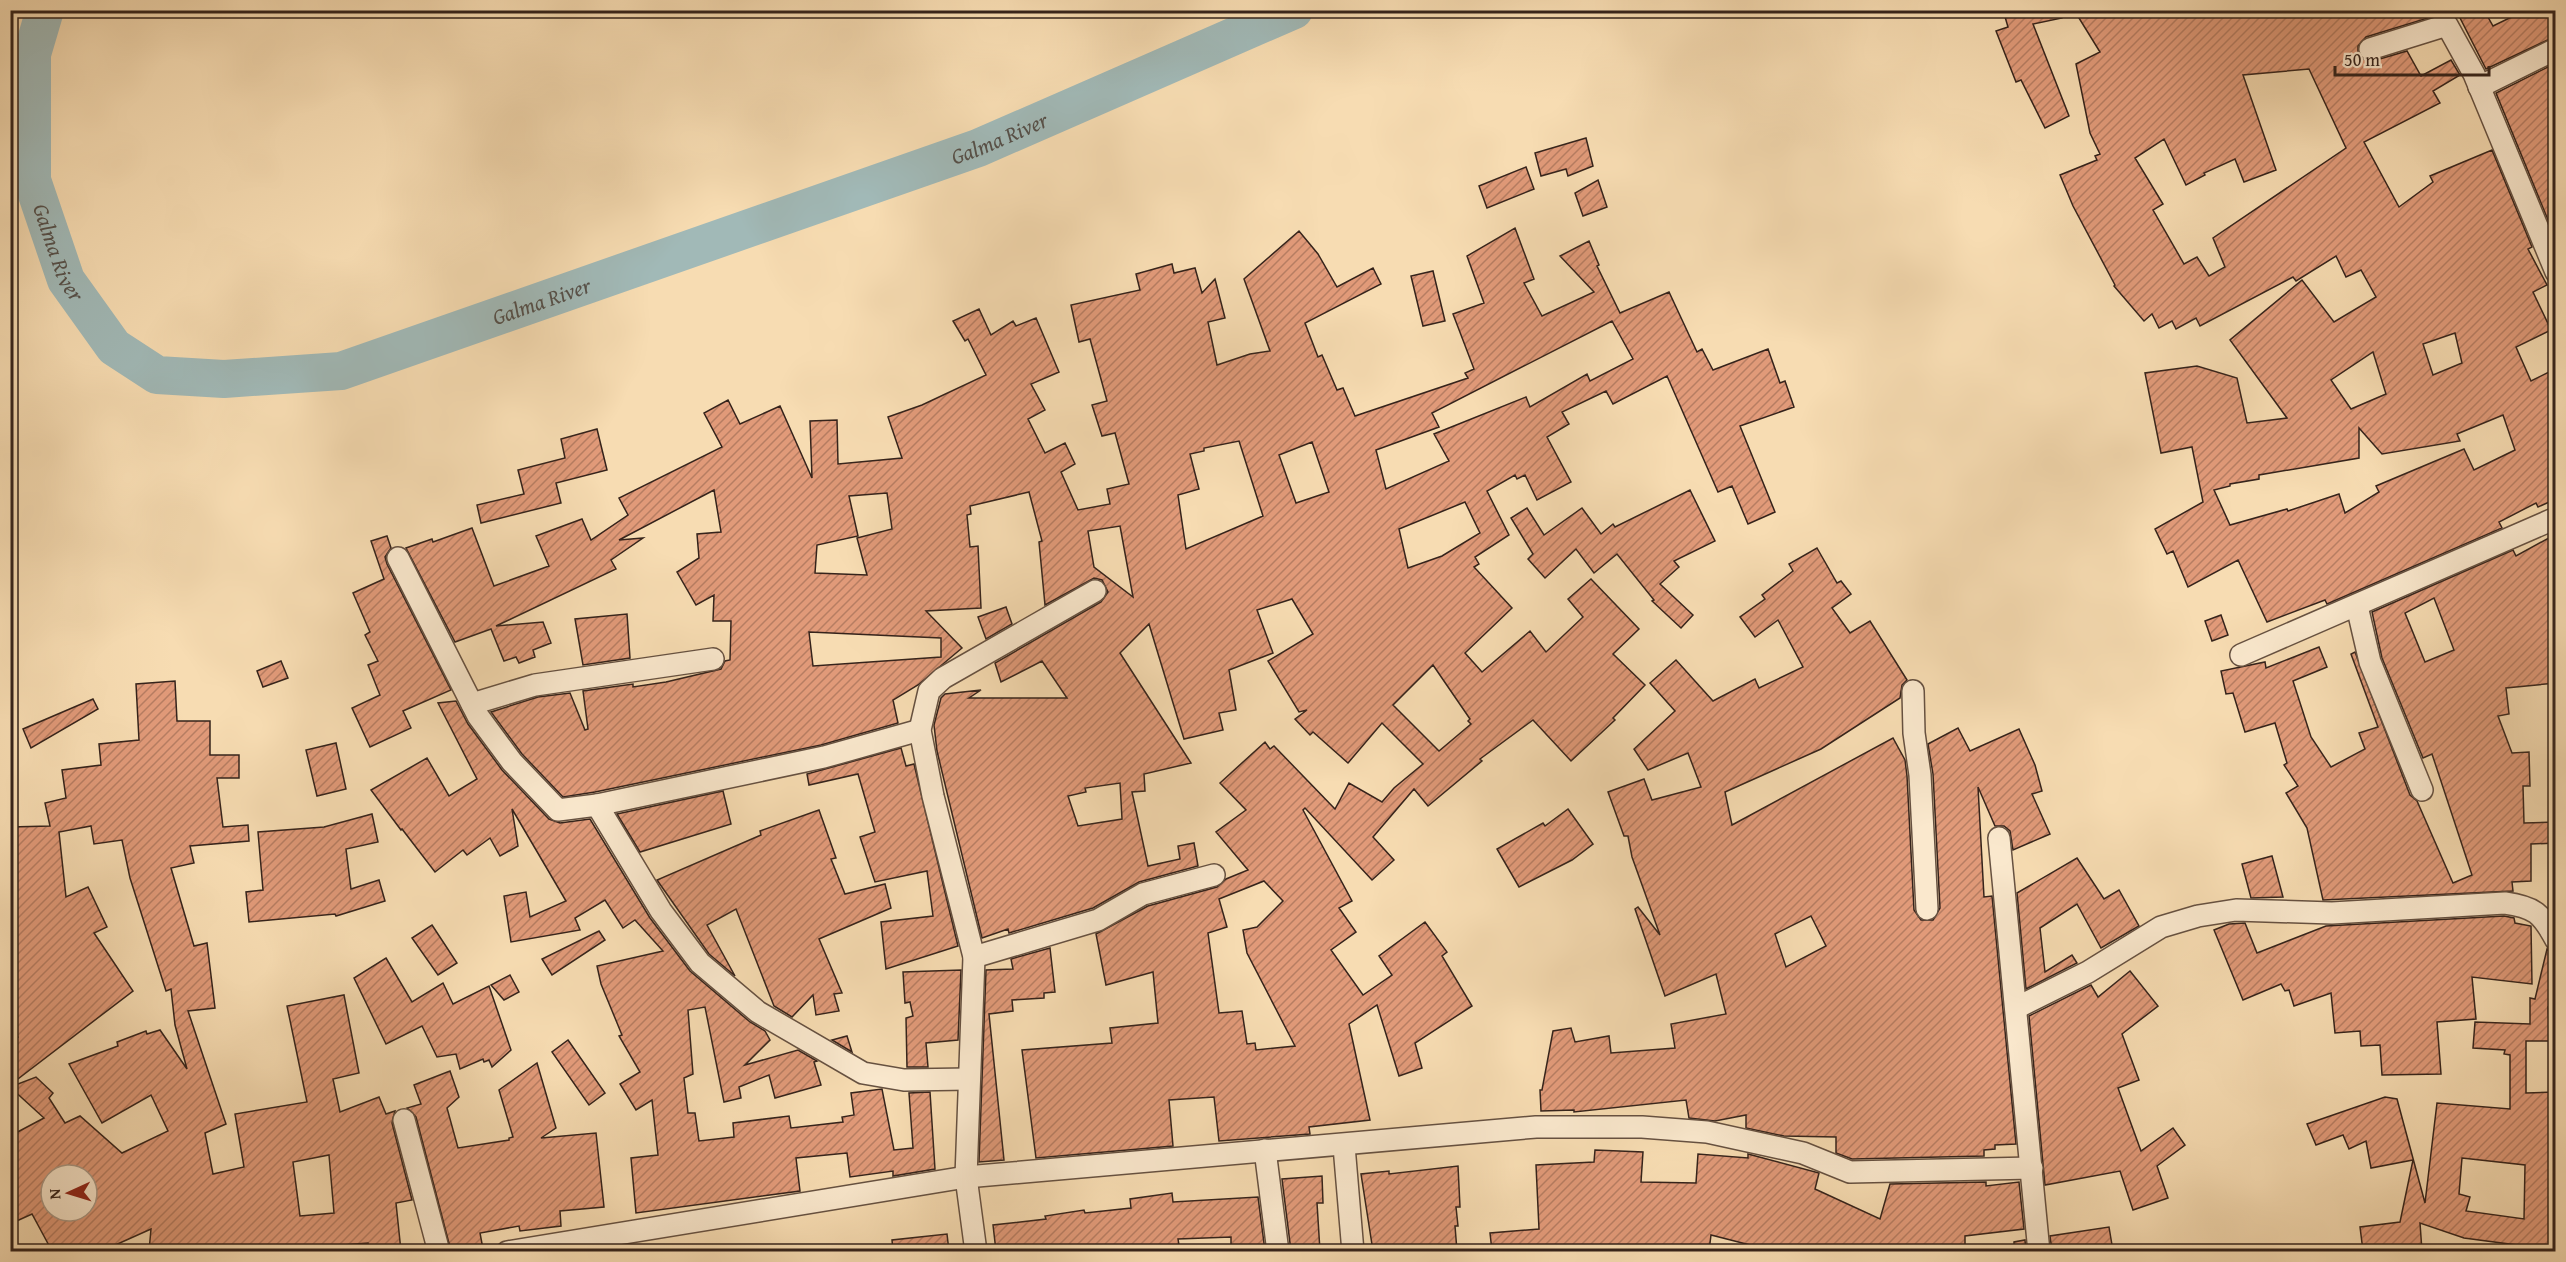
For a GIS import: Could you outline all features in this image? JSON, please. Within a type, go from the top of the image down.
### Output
[{"type":"street","points":[[2370,49],[2447,25],[2457,39],[2479,87],[2556,272]]},
{"type":"street","points":[[2479,87],[2556,49]]},
{"type":"street","points":[[2241,656],[2556,518]]},
{"type":"street","points":[[398,558],[472,704],[512,762],[558,810],[597,805],[824,757],[920,730]]},
{"type":"street","points":[[976,1251],[966,1177],[974,957],[934,803],[920,730],[929,691],[943,678],[1095,591]]},
{"type":"street","points":[[2357,606],[2370,662],[2422,790]]},
{"type":"street","points":[[472,704],[535,685],[713,659]]},
{"type":"street","points":[[1913,691],[1927,909]]},
{"type":"street","points":[[597,805],[661,911],[700,963],[758,1012],[863,1073],[904,1080],[969,1079]]},
{"type":"street","points":[[1999,838],[2039,1251]]},
{"type":"street","points":[[974,957],[1098,920],[1143,894],[1214,875]]},
{"type":"street","points":[[2016,1008],[2088,972],[2161,927],[2198,916],[2236,910],[2332,913],[2505,903],[2528,906],[2541,916],[2556,940]]},
{"type":"street","points":[[404,1120],[439,1251]]},
{"type":"street","points":[[507,1251],[966,1177],[1265,1150],[1344,1146],[1536,1127],[1642,1127],[1707,1132],[1758,1141],[1803,1153],[1850,1172],[2032,1168]]},
{"type":"street","points":[[1344,1146],[1353,1251]]},
{"type":"street","points":[[1265,1150],[1278,1251]]},
{"type":"building","points":[[2003,10],[2061,10],[2062,18],[2033,24],[2069,116],[2045,128],[2021,80],[2016,82],[1996,31],[2008,27]]},
{"type":"building","points":[[2074,10],[2429,10],[2428,18],[2366,37],[2358,46],[2358,53],[2362,59],[2373,61],[2407,51],[2421,76],[2451,60],[2460,75],[2433,91],[2440,103],[2364,142],[2399,207],[2433,182],[2430,176],[2492,150],[2532,247],[2528,249],[2547,285],[2533,292],[2551,330],[2516,347],[2531,381],[2551,371],[2556,379],[2556,499],[2538,507],[2536,503],[2499,522],[2502,528],[2327,604],[2325,600],[2267,622],[2238,560],[2188,587],[2173,551],[2167,554],[2155,529],[2203,502],[2192,447],[2161,453],[2145,373],[2197,366],[2237,378],[2247,423],[2287,418],[2230,340],[2302,280],[2334,322],[2376,297],[2361,270],[2346,277],[2336,256],[2296,281],[2293,277],[2200,326],[2196,318],[2176,329],[2172,321],[2159,328],[2152,314],[2144,321],[2114,286],[2073,206],[2060,175],[2097,160],[2095,156],[2100,154],[2090,133],[2076,64],[2100,52]],"holes":[[[2309,69],[2346,148],[2213,238],[2225,267],[2209,276],[2197,257],[2184,264],[2153,210],[2163,204],[2135,158],[2164,139],[2186,185],[2205,175],[2204,173],[2235,159],[2244,182],[2276,170],[2243,75]],[[2455,333],[2462,363],[2433,375],[2423,344]],[[2373,352],[2386,394],[2351,409],[2331,380]],[[2503,415],[2515,450],[2474,470],[2464,449],[2376,486],[2379,492],[2345,513],[2339,494],[2288,511],[2287,509],[2230,525],[2214,490],[2230,486],[2230,484],[2259,479],[2259,475],[2359,458],[2359,428],[2382,454],[2460,441],[2457,434]]]},
{"type":"building","points":[[2456,10],[2484,10],[2493,26],[2526,10],[2556,10],[2556,36],[2486,69]]},
{"type":"building","points":[[2556,63],[2556,237],[2555,237],[2496,93]]},
{"type":"building","points":[[1586,138],[1593,166],[1568,176],[1566,169],[1541,176],[1535,153]]},
{"type":"building","points":[[1526,167],[1534,189],[1487,208],[1479,186]]},
{"type":"building","points":[[1598,180],[1607,207],[1583,216],[1575,193]]},
{"type":"building","points":[[1515,228],[1534,279],[1524,283],[1542,316],[1594,292],[1560,256],[1589,241],[1599,265],[1597,266],[1620,313],[1669,292],[1697,352],[1702,349],[1713,370],[1768,349],[1780,383],[1785,381],[1794,407],[1740,426],[1775,512],[1748,524],[1732,486],[1718,492],[1667,376],[1613,404],[1606,391],[1562,412],[1569,424],[1547,437],[1571,482],[1537,500],[1525,475],[1517,479],[1515,475],[1487,491],[1509,535],[1475,557],[1479,564],[1474,567],[1512,608],[1465,653],[1482,672],[1530,631],[1546,652],[1583,617],[1568,599],[1591,579],[1639,629],[1613,654],[1645,685],[1613,718],[1615,720],[1571,761],[1533,720],[1480,759],[1482,761],[1428,806],[1414,789],[1373,837],[1394,860],[1372,880],[1305,808],[1303,810],[1352,901],[1339,908],[1356,932],[1331,950],[1363,995],[1392,975],[1379,956],[1425,922],[1447,952],[1442,956],[1472,1006],[1415,1043],[1422,1068],[1399,1076],[1377,1005],[1349,1024],[1370,1120],[1309,1127],[1310,1134],[1219,1141],[1214,1097],[1169,1100],[1173,1146],[1036,1158],[1022,1050],[1112,1043],[1110,1028],[1158,1023],[1153,972],[1106,985],[1096,934],[1148,906],[1217,887],[1226,879],[1248,870],[1216,832],[1246,810],[1220,783],[1265,742],[1270,749],[1274,746],[1335,809],[1349,783],[1382,802],[1394,788],[1423,764],[1382,723],[1348,763],[1313,732],[1310,735],[1295,719],[1307,710],[1299,712],[1268,661],[1313,634],[1292,599],[1257,610],[1273,653],[1229,670],[1236,710],[1219,713],[1223,730],[1184,739],[1149,624],[1120,653],[1191,763],[1144,774],[1145,791],[1132,792],[1148,866],[1180,859],[1178,846],[1194,843],[1198,866],[1139,882],[1093,908],[1009,933],[1008,929],[982,938],[937,751],[934,725],[941,698],[945,694],[981,690],[969,698],[1067,698],[1042,661],[1001,682],[995,663],[1101,602],[1108,592],[1102,580],[1094,578],[1045,605],[1039,542],[1042,541],[1029,492],[970,506],[971,514],[967,515],[970,547],[978,546],[981,608],[926,611],[962,648],[918,685],[893,700],[898,723],[821,745],[563,797],[522,754],[491,712],[538,697],[570,693],[585,730],[588,729],[583,691],[666,682],[721,669],[725,661],[730,660],[731,621],[713,621],[714,595],[696,605],[677,572],[699,558],[697,534],[721,532],[714,490],[619,540],[643,538],[611,560],[616,569],[496,626],[543,622],[551,643],[533,650],[535,657],[519,663],[516,657],[504,661],[491,629],[455,642],[406,548],[432,539],[433,542],[472,528],[494,586],[549,566],[536,536],[582,519],[591,540],[628,515],[619,498],[722,447],[704,413],[728,400],[740,424],[780,406],[812,478],[810,421],[837,420],[838,464],[902,458],[888,417],[922,405],[986,375],[968,339],[965,341],[953,321],[979,309],[991,335],[1013,321],[1016,326],[1036,318],[1059,372],[1031,384],[1045,410],[1028,419],[1045,453],[1065,443],[1075,464],[1061,472],[1078,510],[1110,504],[1107,489],[1129,484],[1115,433],[1102,436],[1092,405],[1107,401],[1090,339],[1079,342],[1071,305],[1140,290],[1136,274],[1172,264],[1174,273],[1195,268],[1202,293],[1215,279],[1225,318],[1208,322],[1217,365],[1250,354],[1270,351],[1244,279],[1299,231],[1318,254],[1337,287],[1373,268],[1381,284],[1305,323],[1318,357],[1322,355],[1337,390],[1343,388],[1355,416],[1468,378],[1465,373],[1474,369],[1453,314],[1484,303],[1467,256]],"holes":[[[1612,321],[1633,359],[1590,381],[1587,374],[1530,407],[1526,397],[1434,434],[1449,461],[1386,489],[1376,450],[1439,427],[1432,413]],[[1239,441],[1263,516],[1186,549],[1178,495],[1199,489],[1190,454],[1204,451],[1204,448]],[[1312,442],[1329,492],[1296,503],[1279,455]],[[887,493],[892,529],[857,538],[867,575],[815,573],[817,545],[858,536],[849,496]],[[1465,502],[1480,533],[1442,556],[1408,568],[1399,529]],[[1120,526],[1133,597],[1094,567],[1088,531]],[[809,632],[941,638],[941,657],[813,666]],[[1433,665],[1470,719],[1468,721],[1471,724],[1439,751],[1393,705]],[[1120,783],[1122,819],[1078,826],[1068,796],[1086,792],[1085,788]],[[1264,881],[1283,901],[1257,927],[1243,930],[1247,953],[1295,1046],[1256,1050],[1255,1043],[1247,1044],[1242,1011],[1219,1013],[1208,933],[1227,927],[1219,899]]]},
{"type":"building","points":[[1433,271],[1445,321],[1423,326],[1411,276]]},
{"type":"building","points":[[597,429],[607,470],[556,483],[561,503],[481,523],[477,505],[524,494],[518,470],[565,458],[561,439]]},
{"type":"building","points":[[1690,490],[1715,541],[1674,561],[1679,567],[1660,584],[1693,615],[1681,628],[1652,601],[1654,600],[1617,554],[1594,573],[1576,549],[1545,578],[1528,559],[1533,554],[1511,518],[1527,508],[1544,535],[1582,508],[1601,534],[1613,524],[1615,527]]},
{"type":"building","points":[[2556,534],[2556,683],[2506,688],[2509,714],[2498,716],[2512,753],[2529,752],[2530,786],[2523,786],[2524,823],[2556,822],[2556,843],[2531,844],[2531,881],[2512,882],[2513,891],[2323,900],[2307,828],[2286,793],[2298,786],[2284,765],[2287,763],[2275,723],[2245,732],[2233,693],[2226,694],[2221,671],[2265,662],[2266,668],[2319,647],[2327,667],[2293,681],[2311,737],[2331,767],[2365,749],[2359,733],[2378,727],[2351,654],[2355,652],[2410,795],[2417,801],[2453,883],[2472,875],[2432,754],[2423,758],[2382,658],[2372,612],[2513,550],[2516,556]],"holes":[[[2434,598],[2454,650],[2425,662],[2405,613]]]},
{"type":"building","points":[[387,536],[391,548],[385,557],[387,564],[451,690],[403,711],[411,728],[370,747],[352,708],[380,695],[368,665],[378,661],[365,635],[370,632],[353,593],[384,579],[371,541]]},
{"type":"building","points":[[1817,548],[1837,583],[1841,581],[1851,594],[1832,608],[1850,633],[1870,621],[1907,680],[1902,685],[1900,698],[1821,749],[1725,792],[1732,825],[1893,738],[1905,760],[1907,776],[1914,910],[1921,920],[1933,920],[1940,908],[1933,774],[1928,744],[1958,728],[1970,751],[2019,729],[2035,765],[2042,791],[2032,794],[2050,834],[2013,850],[2010,831],[2004,826],[1995,826],[1978,787],[1984,897],[1992,896],[2016,1144],[1995,1145],[1995,1149],[1984,1150],[1984,1156],[1852,1159],[1836,1153],[1836,1137],[1784,1136],[1746,1128],[1746,1115],[1715,1121],[1689,1118],[1686,1100],[1574,1112],[1574,1110],[1541,1111],[1540,1090],[1542,1090],[1553,1031],[1571,1028],[1575,1042],[1609,1036],[1611,1053],[1675,1048],[1671,1024],[1726,1014],[1716,974],[1665,996],[1635,909],[1638,907],[1660,935],[1632,857],[1628,836],[1624,836],[1608,792],[1644,779],[1652,800],[1701,787],[1688,753],[1648,770],[1634,749],[1675,711],[1650,683],[1676,660],[1713,701],[1755,679],[1759,688],[1803,667],[1778,620],[1755,637],[1740,617],[1765,599],[1762,595],[1793,571],[1789,564]],"holes":[[[1811,916],[1826,946],[1786,967],[1775,934]]]},
{"type":"building","points":[[1006,607],[1012,624],[986,639],[978,617]]},
{"type":"building","points":[[627,614],[630,658],[583,665],[575,619]]},
{"type":"building","points":[[2221,615],[2228,635],[2212,641],[2205,621]]},
{"type":"building","points":[[281,661],[288,678],[263,687],[257,671]]},
{"type":"building","points":[[175,681],[177,721],[210,721],[210,755],[239,755],[239,778],[217,778],[223,827],[248,825],[249,841],[190,846],[194,863],[171,868],[194,946],[207,943],[215,1008],[188,1011],[226,1124],[205,1133],[213,1174],[244,1167],[235,1114],[307,1102],[287,1006],[344,995],[359,1073],[333,1079],[340,1112],[379,1097],[386,1114],[395,1111],[392,1123],[412,1200],[396,1203],[401,1251],[369,1251],[368,1243],[304,1248],[304,1251],[149,1251],[151,1229],[102,1251],[52,1251],[32,1214],[10,1224],[10,1136],[44,1118],[10,1087],[36,1077],[53,1093],[49,1098],[65,1123],[80,1116],[122,1153],[168,1131],[151,1095],[102,1123],[69,1064],[118,1046],[117,1042],[146,1031],[147,1034],[160,1030],[187,1069],[175,1025],[171,989],[166,991],[130,878],[122,840],[94,844],[91,826],[59,832],[66,897],[88,887],[107,927],[94,933],[133,991],[10,1085],[10,1042],[18,1037],[10,1028],[10,827],[50,826],[45,803],[66,798],[62,770],[101,765],[99,744],[139,740],[136,684]],"holes":[[[329,1155],[334,1213],[300,1216],[293,1162]]]},
{"type":"building","points":[[93,699],[98,709],[31,748],[23,729]]},
{"type":"building","points":[[456,701],[468,724],[502,770],[549,819],[560,823],[590,819],[650,918],[690,971],[750,1022],[765,1031],[770,1040],[745,1065],[798,1050],[817,1061],[814,1062],[821,1085],[775,1098],[769,1075],[739,1087],[741,1098],[724,1102],[705,1007],[688,1010],[693,1074],[684,1078],[688,1113],[695,1113],[699,1141],[734,1137],[733,1123],[789,1116],[791,1128],[843,1122],[842,1117],[854,1115],[851,1093],[882,1089],[894,1150],[913,1148],[909,1093],[930,1092],[935,1169],[893,1176],[893,1171],[850,1177],[847,1153],[796,1158],[800,1191],[636,1213],[631,1158],[658,1155],[652,1100],[636,1110],[620,1084],[640,1072],[619,1036],[622,1035],[601,984],[597,966],[663,951],[635,920],[623,928],[605,900],[575,918],[580,930],[511,942],[504,896],[526,892],[530,917],[566,901],[512,809],[518,846],[500,856],[490,838],[467,855],[463,850],[435,872],[371,790],[427,758],[449,796],[477,779],[438,703]]},
{"type":"building","points":[[336,743],[346,789],[317,796],[306,750]]},
{"type":"building","points":[[901,748],[906,766],[914,764],[958,946],[886,969],[881,922],[933,916],[927,871],[875,882],[860,837],[875,832],[858,774],[809,785],[807,774]]},
{"type":"building","points":[[723,791],[731,824],[640,852],[617,814]]},
{"type":"building","points":[[1568,809],[1593,844],[1572,860],[1519,887],[1497,849],[1543,823],[1545,826]]},
{"type":"building","points":[[819,810],[836,858],[831,859],[845,894],[885,884],[891,908],[819,939],[842,993],[834,994],[839,1011],[816,1015],[813,995],[792,1017],[774,1006],[736,909],[707,925],[735,976],[709,954],[657,880],[761,835],[760,831]]},
{"type":"building","points":[[372,814],[378,842],[346,849],[351,889],[379,880],[385,901],[336,916],[335,914],[249,922],[246,892],[263,890],[258,832],[324,827]]},
{"type":"building","points":[[2272,856],[2283,897],[2251,898],[2242,864]]},
{"type":"building","points":[[2077,858],[2104,899],[2119,890],[2139,926],[2101,948],[2077,904],[2040,928],[2045,972],[2072,955],[2077,963],[2026,989],[2017,893]]},
{"type":"building","points":[[2504,916],[2514,918],[2515,923],[2531,926],[2532,984],[2472,977],[2476,1019],[2437,1022],[2441,1074],[2382,1075],[2380,1045],[2361,1046],[2360,1031],[2335,1033],[2331,993],[2294,1006],[2289,990],[2285,991],[2281,984],[2243,1000],[2214,930],[2229,924],[2245,923],[2257,953],[2326,926]]},
{"type":"building","points":[[432,925],[457,963],[438,975],[412,938]]},
{"type":"building","points":[[599,931],[605,940],[552,975],[542,959]]},
{"type":"building","points":[[1050,948],[1055,992],[1044,993],[1044,998],[1012,1000],[1013,1011],[989,1014],[1004,1160],[979,1162],[986,970],[1013,969],[1011,959]]},
{"type":"building","points":[[2547,949],[2556,953],[2556,1007],[2548,1007],[2550,1041],[2526,1041],[2526,1093],[2555,1092],[2556,1251],[2524,1251],[2524,1246],[2464,1238],[2420,1223],[2422,1251],[2363,1251],[2360,1227],[2400,1222],[2413,1160],[2371,1168],[2366,1141],[2349,1149],[2343,1135],[2316,1145],[2307,1124],[2385,1097],[2397,1099],[2425,1203],[2437,1103],[2510,1109],[2510,1055],[2504,1054],[2505,1050],[2473,1048],[2475,1022],[2530,1024],[2530,998],[2535,999]],"holes":[[[2462,1158],[2525,1165],[2524,1219],[2466,1211],[2470,1197],[2459,1194]]]},
{"type":"building","points":[[386,958],[412,1002],[443,983],[453,1004],[489,986],[511,1050],[492,1067],[489,1060],[484,1062],[483,1059],[460,1069],[456,1054],[437,1057],[422,1026],[386,1044],[354,978]]},
{"type":"building","points":[[961,970],[958,1040],[926,1043],[928,1067],[907,1067],[906,1018],[913,1016],[910,1002],[905,1003],[903,972]]},
{"type":"building","points":[[2130,971],[2158,1006],[2122,1034],[2139,1080],[2118,1088],[2141,1151],[2173,1128],[2185,1145],[2157,1166],[2168,1198],[2133,1210],[2120,1171],[2045,1185],[2029,1016],[2091,985],[2098,997]]},
{"type":"building","points":[[510,975],[519,992],[504,1000],[491,985]]},
{"type":"building","points":[[847,1036],[852,1052],[832,1040]]},
{"type":"building","points":[[568,1040],[605,1093],[589,1105],[552,1052]]},
{"type":"building","points":[[537,1063],[556,1128],[541,1138],[596,1133],[604,1207],[560,1211],[561,1226],[520,1231],[519,1226],[480,1233],[483,1249],[451,1251],[416,1117],[407,1108],[421,1104],[414,1085],[450,1071],[459,1097],[447,1108],[458,1148],[509,1140],[513,1137],[499,1090]]},
{"type":"building","points":[[1595,1150],[1643,1152],[1641,1182],[1696,1183],[1698,1154],[1748,1158],[1748,1154],[1819,1173],[1815,1189],[1880,1219],[1890,1184],[1986,1182],[1986,1186],[2019,1182],[2024,1229],[1965,1236],[1965,1251],[1915,1251],[1895,1246],[1893,1251],[1756,1251],[1758,1247],[1711,1235],[1709,1251],[1686,1249],[1686,1251],[1643,1251],[1643,1249],[1584,1246],[1585,1251],[1492,1251],[1490,1233],[1539,1229],[1536,1165],[1594,1162]]},
{"type":"building","points":[[1458,1166],[1460,1207],[1456,1207],[1457,1251],[1373,1251],[1361,1174],[1389,1171],[1389,1174]]},
{"type":"building","points":[[1322,1176],[1323,1203],[1317,1203],[1320,1251],[1291,1251],[1282,1179]]},
{"type":"building","points":[[1172,1193],[1173,1202],[1258,1197],[1265,1251],[1231,1251],[1231,1237],[1178,1239],[1180,1251],[996,1251],[993,1225],[1046,1219],[1045,1216],[1084,1210],[1085,1213],[1131,1208],[1130,1199]]},
{"type":"building","points":[[2109,1227],[2113,1251],[2052,1251],[2050,1236]]},
{"type":"building","points":[[947,1234],[949,1251],[893,1251],[892,1240]]},
{"type":"building","points":[[2025,1240],[2026,1251],[2014,1251],[2014,1242]]},
{"type":"waterway","name":"Galma River","points":[[45,10],[32,54],[32,180],[66,280],[114,347],[157,375],[224,379],[341,371],[978,148],[1294,10]]}]
